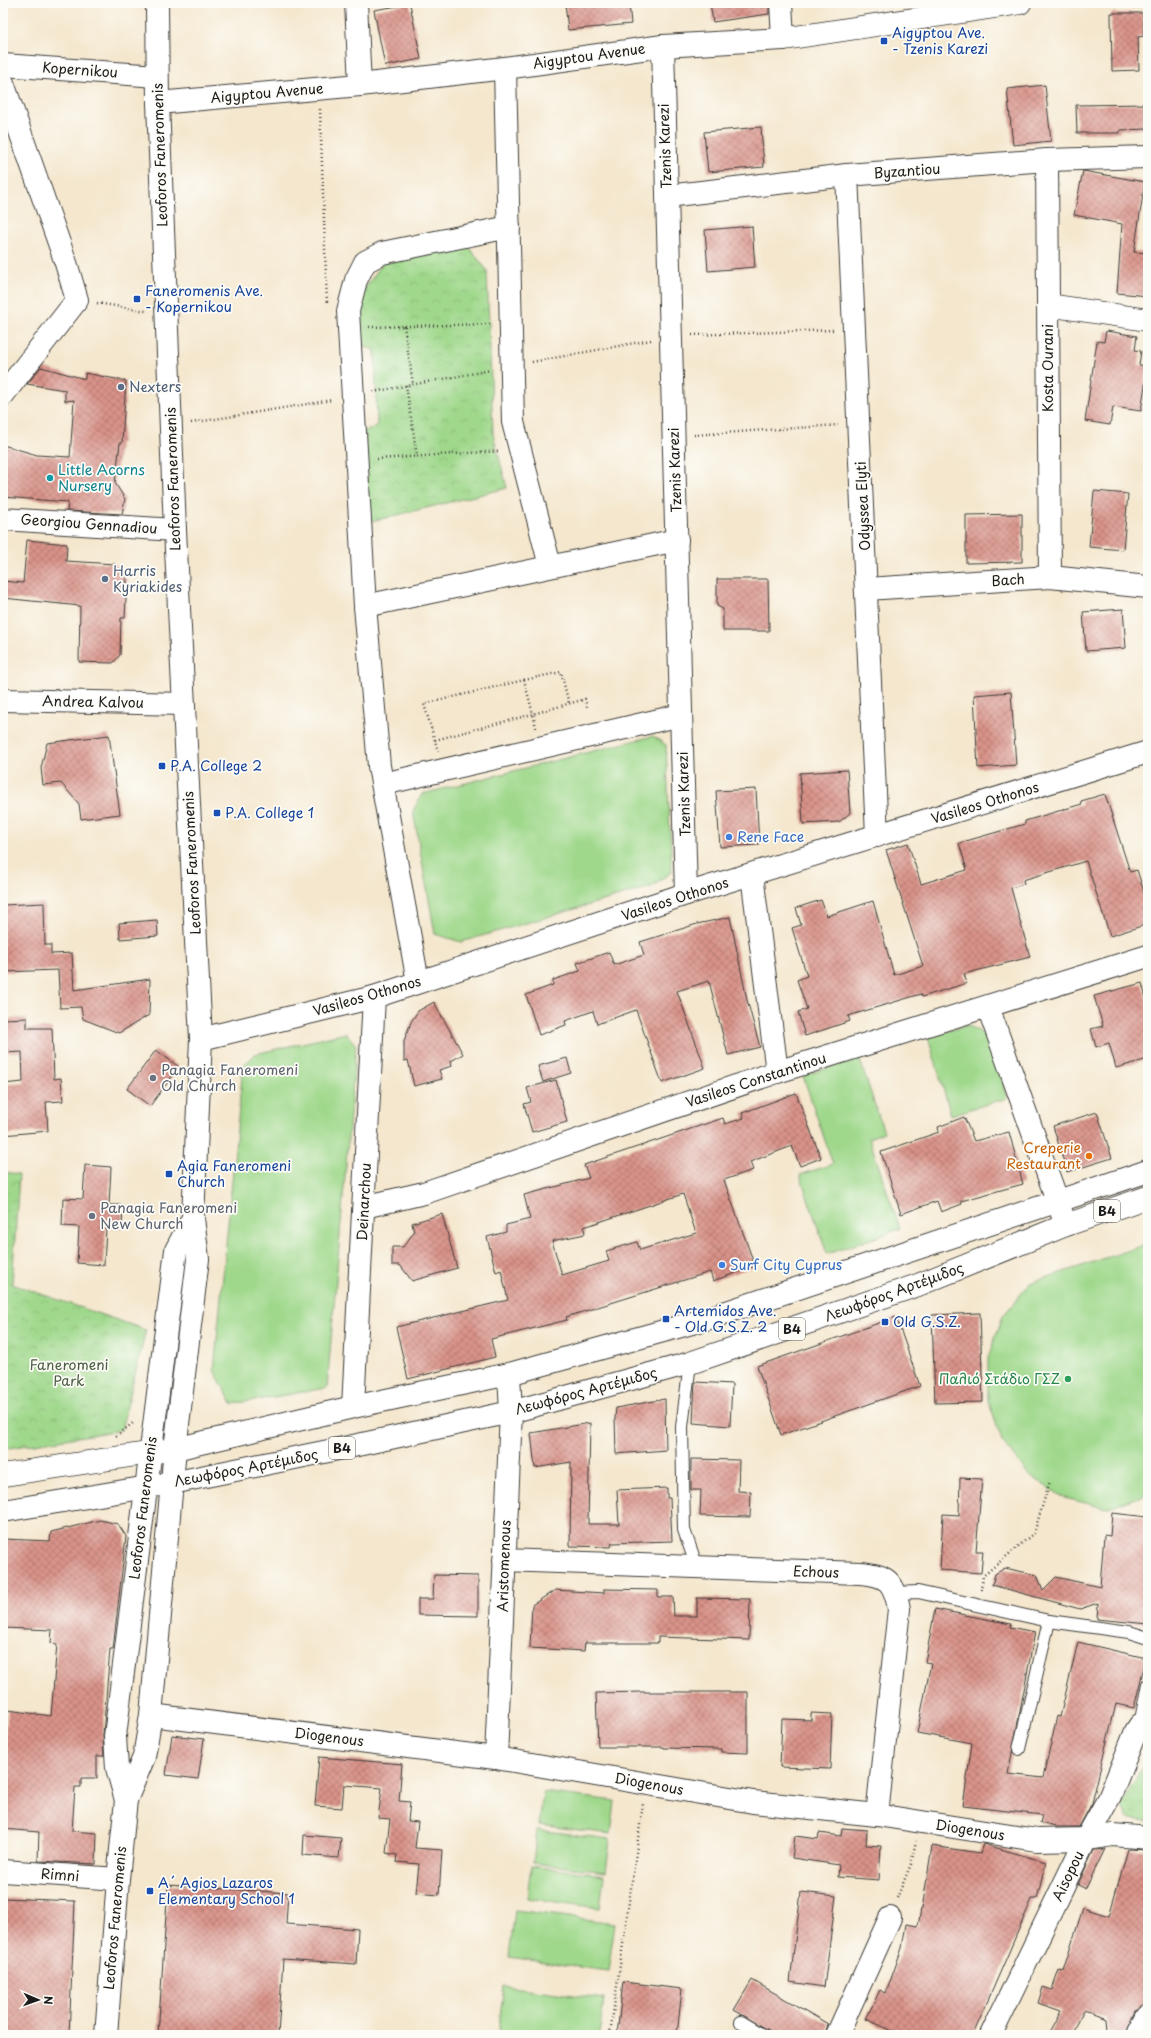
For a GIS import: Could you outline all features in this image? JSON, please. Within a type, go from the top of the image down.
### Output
[{"type":"street","name":"Leoforos Faneromenis","points":[[106,2035],[118,1879],[126,1800],[144,1757],[151,1715],[175,1449],[198,1258],[193,1218],[201,1039],[175,530],[158,103],[157,3]]},
{"type":"street","points":[[356,3],[360,85]]},
{"type":"street","points":[[781,3],[783,39]]},
{"type":"street","name":"Aigyptou Avenue","points":[[158,103],[360,85],[505,68],[663,46],[783,39],[950,8],[1020,3]]},
{"type":"street","name":"Tzenis Karezi","points":[[663,46],[686,894]]},
{"type":"street","name":"Kopernikou","points":[[3,65],[158,76]]},
{"type":"street","points":[[505,68],[513,422],[550,566]]},
{"type":"street","points":[[3,83],[66,263],[77,300],[3,395]]},
{"type":"street","name":"Byzantiou","points":[[667,196],[847,175],[1047,160],[1148,157]]},
{"type":"street","name":"Kosta Ourani","points":[[1047,160],[1050,577]]},
{"type":"street","name":"Odyssea Elyti","points":[[847,175],[867,589],[877,836]]},
{"type":"street","points":[[418,982],[383,784],[365,606],[356,459],[362,394],[349,328],[348,311],[356,280],[365,262],[382,253],[509,227]]},
{"type":"street","points":[[1048,305],[1148,320]]},
{"type":"street","name":"Georgiou Gennadiou","points":[[3,519],[175,530]]},
{"type":"street","points":[[365,606],[677,540]]},
{"type":"street","name":"Bach","points":[[867,589],[1050,577],[1148,587]]},
{"type":"street","name":"Andrea Kalvou","points":[[3,700],[184,704]]},
{"type":"street","points":[[383,784],[681,715]]},
{"type":"street","name":"Vasileos Othonos","points":[[201,1039],[374,997],[686,894],[752,875],[1148,752]]},
{"type":"street","points":[[752,875],[777,1072]]},
{"type":"street","name":"Vasileos Constantinou","points":[[364,1207],[424,1193],[777,1072],[1148,956]]},
{"type":"street","name":"Deinarchou","points":[[354,1407],[374,997]]},
{"type":"street","points":[[988,1007],[1066,1225]]},
{"type":"street","name":"B4","points":[[3,1475],[175,1449],[354,1407],[509,1374],[703,1320],[1148,1171]]},
{"type":"street","name":"Λεωφόρος Αρτέμιδος","points":[[3,1511],[172,1483],[511,1412],[690,1363],[918,1285],[1066,1225],[1148,1197]]},
{"type":"street","name":"Leoforos Faneromenis","points":[[126,1800],[116,1768],[115,1736],[149,1454],[176,1250],[193,1218]]},
{"type":"street","name":"Aristomenous","points":[[496,1758],[511,1412],[509,1374]]},
{"type":"street","name":"Echous","points":[[504,1560],[877,1575],[889,1581],[896,1593]]},
{"type":"street","points":[[877,1815],[898,1610],[896,1593]]},
{"type":"street","name":"Diogenous","points":[[151,1715],[496,1758],[753,1802],[877,1815],[1037,1840],[1086,1839],[1096,1836],[1113,1835],[1148,1838]]},
{"type":"street","name":"Aisopou","points":[[991,2035],[1086,1839],[1110,1796],[1136,1732],[1144,1725]]},
{"type":"street","name":"Rimni","points":[[3,1871],[118,1879]]},
{"type":"street","points":[[838,2035],[893,1908]]},
{"type":"street","points":[[1138,2035],[1148,2016]]},
{"type":"lane","points":[[690,1363],[682,1427],[684,1530],[697,1567]]},
{"type":"lane","points":[[896,1593],[918,1592],[1049,1621],[1129,1632],[1148,1638]]},
{"type":"lane","points":[[1019,1749],[1049,1621]]},
{"type":"lane","points":[[1144,1725],[1148,1684]]},
{"type":"lane","points":[[741,2022],[763,2035]]},
{"type":"path","points":[[319,88],[327,306]]},
{"type":"path","points":[[77,300],[166,314]]},
{"type":"path","points":[[349,328],[511,324]]},
{"type":"path","points":[[404,326],[413,384]]},
{"type":"path","points":[[512,366],[671,336],[854,329]]},
{"type":"path","points":[[171,426],[331,400],[491,370]]},
{"type":"path","points":[[406,385],[417,456]]},
{"type":"path","points":[[330,392],[331,400]]},
{"type":"path","points":[[674,436],[859,424]]},
{"type":"path","points":[[356,459],[520,450]]},
{"type":"path","points":[[439,754],[424,704],[561,672],[569,704]]},
{"type":"path","points":[[524,680],[538,735]]},
{"type":"path","points":[[435,740],[585,699],[587,707]]},
{"type":"path","points":[[3,1364],[3,1374]]},
{"type":"path","points":[[110,1439],[126,1430],[138,1418]]},
{"type":"path","points":[[980,1592],[983,1576],[1034,1532],[1050,1481]]},
{"type":"path","points":[[610,2035],[642,1817]]},
{"type":"path","points":[[893,1908],[911,1864]]},
{"type":"green space","points":[[466,244],[487,270],[493,434],[507,488],[369,522],[364,432],[377,426],[375,350],[361,345],[361,294],[385,260]]},
{"type":"green space","points":[[653,736],[666,745],[672,872],[651,887],[461,942],[435,934],[413,811],[422,794]]},
{"type":"green space","points":[[968,1025],[990,1038],[1007,1098],[951,1115],[928,1037]]},
{"type":"green space","points":[[346,1033],[356,1045],[327,1388],[232,1404],[214,1370],[243,1066],[255,1054]]},
{"type":"green space","points":[[859,1057],[884,1132],[869,1138],[900,1229],[827,1254],[800,1175],[833,1164],[803,1076]]},
{"type":"green space","name":"Faneromeni Park","points":[[3,1172],[19,1174],[12,1284],[146,1330],[121,1430],[3,1449]]},
{"type":"green space","name":"Παλιό Στάδιο ΓΣΖ","points":[[1148,1244],[1148,1494],[1106,1508],[1065,1498],[1028,1475],[1002,1441],[988,1400],[988,1357],[1003,1316],[1030,1283]]},
{"type":"green space","points":[[1148,1755],[1148,1821],[1128,1819],[1121,1806]]},
{"type":"green space","points":[[543,1792],[615,1801],[611,1834],[539,1825]]},
{"type":"green space","points":[[537,1830],[610,1839],[606,1872],[533,1863]]},
{"type":"green space","points":[[531,1866],[604,1875],[600,1908],[527,1898]]},
{"type":"green space","points":[[515,1910],[615,1923],[608,1971],[509,1957]]},
{"type":"green space","points":[[504,1986],[604,1999],[599,2035],[512,2035],[498,2033]]},
{"type":"building","points":[[565,3],[629,3],[631,24],[568,30]]},
{"type":"building","points":[[710,3],[769,3],[769,14],[713,22]]},
{"type":"building","points":[[410,4],[421,59],[385,66],[374,10]]},
{"type":"building","points":[[1111,13],[1143,13],[1144,36],[1138,37],[1139,70],[1112,71]]},
{"type":"building","points":[[1045,85],[1051,141],[1013,145],[1007,89]]},
{"type":"building","points":[[1148,104],[1148,129],[1120,130],[1120,133],[1077,133],[1076,105]]},
{"type":"building","points":[[761,127],[764,167],[708,172],[704,132]]},
{"type":"building","points":[[1083,171],[1145,182],[1134,252],[1148,253],[1148,296],[1117,293],[1122,224],[1074,215]]},
{"type":"building","points":[[752,226],[755,267],[708,271],[705,230]]},
{"type":"building","points":[[1106,331],[1137,336],[1135,350],[1141,351],[1139,365],[1148,366],[1141,411],[1113,407],[1110,425],[1085,421],[1097,341],[1104,342]]},
{"type":"building","points":[[41,367],[85,379],[85,373],[126,381],[122,443],[120,443],[115,483],[125,499],[122,514],[67,511],[68,502],[3,497],[3,445],[37,455],[70,457],[74,400],[65,401],[65,390],[27,384]]},
{"type":"building","points":[[1094,491],[1128,494],[1123,550],[1089,547]]},
{"type":"building","points":[[1022,514],[1022,562],[966,563],[966,515]]},
{"type":"building","points":[[27,540],[67,544],[66,561],[115,564],[127,580],[125,618],[121,618],[120,655],[113,663],[79,662],[80,606],[3,598],[3,581],[23,583]]},
{"type":"building","points":[[717,579],[768,579],[769,631],[723,631],[723,609],[717,606]]},
{"type":"building","points":[[1123,609],[1126,648],[1086,651],[1083,612]]},
{"type":"building","points":[[1011,692],[1016,765],[978,768],[974,695]]},
{"type":"building","points":[[109,735],[120,814],[81,819],[79,804],[61,783],[43,785],[41,768],[47,743]]},
{"type":"building","points":[[847,770],[850,813],[839,822],[803,824],[800,773]]},
{"type":"building","points":[[756,789],[759,845],[720,847],[716,791]]},
{"type":"building","points":[[1105,794],[1130,872],[1137,870],[1148,905],[1148,924],[1110,936],[1086,861],[1023,880],[1024,884],[1011,888],[1030,957],[964,974],[967,983],[922,997],[921,994],[848,1016],[850,1021],[805,1036],[798,1012],[807,1009],[797,980],[807,976],[792,928],[801,925],[796,908],[821,900],[827,916],[873,901],[894,975],[923,966],[886,850],[908,843],[921,884],[967,870],[959,843],[1025,824],[1025,821],[1082,804],[1081,801]]},
{"type":"building","points":[[44,903],[45,945],[51,945],[51,954],[72,953],[74,990],[150,979],[149,1015],[119,1033],[83,1019],[81,1007],[60,1008],[58,970],[3,972],[3,905]]},
{"type":"building","points":[[730,917],[747,1000],[760,1047],[728,1055],[709,981],[677,991],[705,1068],[662,1083],[636,1010],[597,1024],[593,1011],[565,1021],[566,1025],[539,1035],[526,995],[553,985],[553,980],[580,971],[577,963],[609,952],[614,965],[644,955],[640,942],[697,924]]},
{"type":"building","points":[[157,920],[158,936],[120,939],[119,923]]},
{"type":"building","points":[[1142,983],[1148,1005],[1148,1059],[1116,1068],[1109,1043],[1096,1047],[1091,1029],[1103,1026],[1094,996]]},
{"type":"building","points":[[434,1002],[463,1054],[451,1061],[452,1066],[439,1070],[442,1079],[414,1086],[408,1060],[404,1061],[404,1041],[411,1022],[418,1011]]},
{"type":"building","points":[[27,1018],[27,1028],[52,1028],[54,1079],[61,1078],[63,1101],[46,1102],[48,1131],[3,1135],[3,1084],[23,1082],[22,1052],[3,1053],[3,1019]]},
{"type":"building","name":"Panagia Faneromeni Old Church","points":[[156,1050],[179,1067],[150,1106],[127,1089]]},
{"type":"building","points":[[567,1058],[571,1073],[543,1082],[538,1066]]},
{"type":"building","points":[[556,1080],[567,1122],[532,1132],[524,1104],[531,1102],[527,1088]]},
{"type":"building","points":[[796,1093],[821,1158],[800,1166],[792,1146],[750,1162],[753,1170],[724,1180],[755,1266],[713,1281],[710,1272],[566,1317],[567,1320],[491,1339],[495,1357],[408,1379],[396,1327],[508,1300],[501,1270],[496,1272],[487,1237],[506,1232],[506,1225],[530,1219],[524,1195],[589,1178],[584,1165],[723,1118],[725,1124],[744,1118],[742,1113]],"holes":[[[683,1194],[696,1233],[640,1250],[637,1242],[606,1251],[609,1261],[562,1275],[552,1241],[585,1234],[584,1227]]]},
{"type":"building","points":[[1097,1112],[1112,1158],[1067,1172],[1053,1126]]},
{"type":"building","points":[[964,1117],[974,1141],[1009,1132],[1023,1184],[961,1201],[962,1204],[941,1212],[937,1201],[901,1214],[881,1152],[939,1132],[938,1127]]},
{"type":"building","name":"Panagia Faneromeni New Church","points":[[85,1165],[111,1167],[109,1205],[123,1205],[122,1229],[106,1228],[104,1265],[77,1263],[79,1227],[62,1226],[63,1198],[83,1199]]},
{"type":"building","points":[[442,1214],[457,1268],[412,1281],[400,1265],[392,1265],[392,1247],[403,1247],[414,1232],[412,1223]]},
{"type":"building","points":[[980,1313],[983,1402],[935,1403],[932,1315]]},
{"type":"building","points":[[896,1317],[920,1386],[781,1435],[757,1366]]},
{"type":"building","points":[[695,1382],[732,1384],[730,1426],[693,1423]]},
{"type":"building","points":[[665,1399],[666,1450],[616,1454],[616,1408]]},
{"type":"building","points":[[590,1423],[588,1524],[619,1524],[617,1490],[667,1488],[667,1498],[670,1498],[672,1541],[612,1543],[611,1547],[570,1546],[571,1462],[535,1468],[531,1433]]},
{"type":"building","points":[[691,1459],[739,1460],[738,1491],[751,1492],[750,1517],[700,1516],[701,1490],[691,1490]]},
{"type":"building","points":[[960,1478],[982,1479],[976,1551],[983,1551],[981,1573],[940,1570],[943,1514],[959,1515]]},
{"type":"building","points":[[1112,1513],[1148,1517],[1148,1624],[1097,1619],[1098,1603],[1080,1609],[992,1585],[995,1574],[1005,1568],[1037,1575],[1043,1590],[1056,1577],[1100,1587],[1104,1535],[1110,1536]]},
{"type":"building","points":[[100,1520],[118,1524],[126,1536],[113,1649],[110,1649],[103,1735],[104,1756],[97,1756],[97,1778],[81,1778],[81,1787],[75,1787],[72,1831],[97,1833],[96,1864],[38,1861],[39,1832],[3,1829],[3,1744],[8,1710],[51,1716],[57,1644],[51,1643],[52,1630],[3,1628],[3,1539],[50,1541],[51,1532]]},
{"type":"building","points":[[434,1575],[478,1576],[478,1616],[418,1615],[418,1599],[433,1599]]},
{"type":"building","points":[[604,1589],[658,1590],[658,1597],[673,1597],[674,1616],[697,1616],[697,1598],[750,1599],[749,1640],[658,1637],[658,1643],[585,1643],[584,1651],[530,1648],[532,1605],[555,1590],[604,1593]]},
{"type":"building","points":[[935,1609],[1011,1624],[1010,1627],[1035,1632],[1008,1774],[1043,1778],[1057,1716],[1060,1717],[1078,1642],[1146,1658],[1134,1708],[1116,1704],[1092,1803],[1079,1827],[1056,1827],[1040,1823],[1042,1815],[963,1806],[972,1743],[917,1733],[931,1663],[925,1662]]},
{"type":"building","points":[[748,1692],[748,1753],[721,1752],[721,1749],[598,1747],[596,1693]]},
{"type":"building","points":[[811,1713],[832,1714],[830,1769],[780,1767],[782,1719],[811,1720]]},
{"type":"building","points":[[172,1735],[204,1739],[198,1779],[166,1775]]},
{"type":"building","points":[[319,1757],[402,1764],[399,1801],[410,1802],[408,1821],[418,1822],[415,1848],[442,1850],[439,1895],[416,1893],[419,1864],[396,1862],[397,1855],[386,1853],[390,1819],[378,1818],[382,1788],[344,1785],[342,1808],[315,1806]]},
{"type":"building","points":[[842,1828],[867,1830],[866,1845],[881,1846],[879,1880],[838,1877],[839,1865],[792,1858],[795,1836],[818,1839],[819,1833],[841,1836]]},
{"type":"building","points":[[304,1835],[341,1838],[339,1858],[303,1855]]},
{"type":"building","points":[[983,1844],[1046,1862],[1037,1899],[1032,1899],[973,2035],[902,2035],[866,2019],[880,1990],[886,1993],[902,1948],[906,1924],[918,1926],[932,1846],[980,1853]]},
{"type":"building","points":[[1105,1849],[1086,1888],[1078,1884],[1094,1850]]},
{"type":"building","points":[[1128,1849],[1148,1850],[1148,1999],[1146,2004],[1137,2010],[1126,2035],[1119,2035],[1108,2030],[1107,2018],[1084,2010],[1070,2035],[1048,2035],[1061,2011],[1038,2003],[1043,1987],[1052,1990],[1059,1970],[1063,1971],[1083,1908],[1109,1916]]},
{"type":"building","points":[[168,1885],[288,1893],[286,1924],[358,1929],[356,1964],[283,1959],[278,2035],[158,2035]]},
{"type":"building","points":[[801,1892],[836,1896],[824,1987],[790,1982]]},
{"type":"building","points":[[3,1898],[75,1901],[69,2035],[3,2035]]},
{"type":"building","points":[[752,1980],[828,2024],[825,2035],[777,2035],[734,2010]]},
{"type":"building","points":[[623,1982],[682,1989],[677,2035],[617,2035]]},
{"type":"place","name":"Aigyptou Ave. - Tzenis Karezi","points":[[884,41]]},
{"type":"place","name":"Faneromenis Ave. - Kopernikou","points":[[137,299]]},
{"type":"place","name":"Nexters","points":[[121,387]]},
{"type":"place","name":"Little Acorns Nursery","points":[[50,478]]},
{"type":"place","name":"Harris Kyriakides","points":[[105,579]]},
{"type":"place","name":"P.A. College 2","points":[[162,766]]},
{"type":"place","name":"P.A. College 1","points":[[217,813]]},
{"type":"place","name":"Rene Face","points":[[729,837]]},
{"type":"place","name":"Panagia Faneromeni Old Church","points":[[153,1078]]},
{"type":"place","name":"Creperie Restaurant","points":[[1089,1156]]},
{"type":"place","name":"Agia Faneromeni Church","points":[[169,1174]]},
{"type":"place","name":"Panagia Faneromeni New Church","points":[[92,1216]]},
{"type":"place","name":"Surf City Cyprus","points":[[722,1265]]},
{"type":"place","name":"Artemidos Ave. - Old G.S.Z. 2","points":[[666,1319]]},
{"type":"place","name":"Old G.S.Z.","points":[[885,1322]]},
{"type":"place","name":"Παλιό Στάδιο ΓΣΖ","points":[[1068,1379]]},
{"type":"place","name":"A´ Agios Lazaros Elementary School 1","points":[[150,1891]]}]
